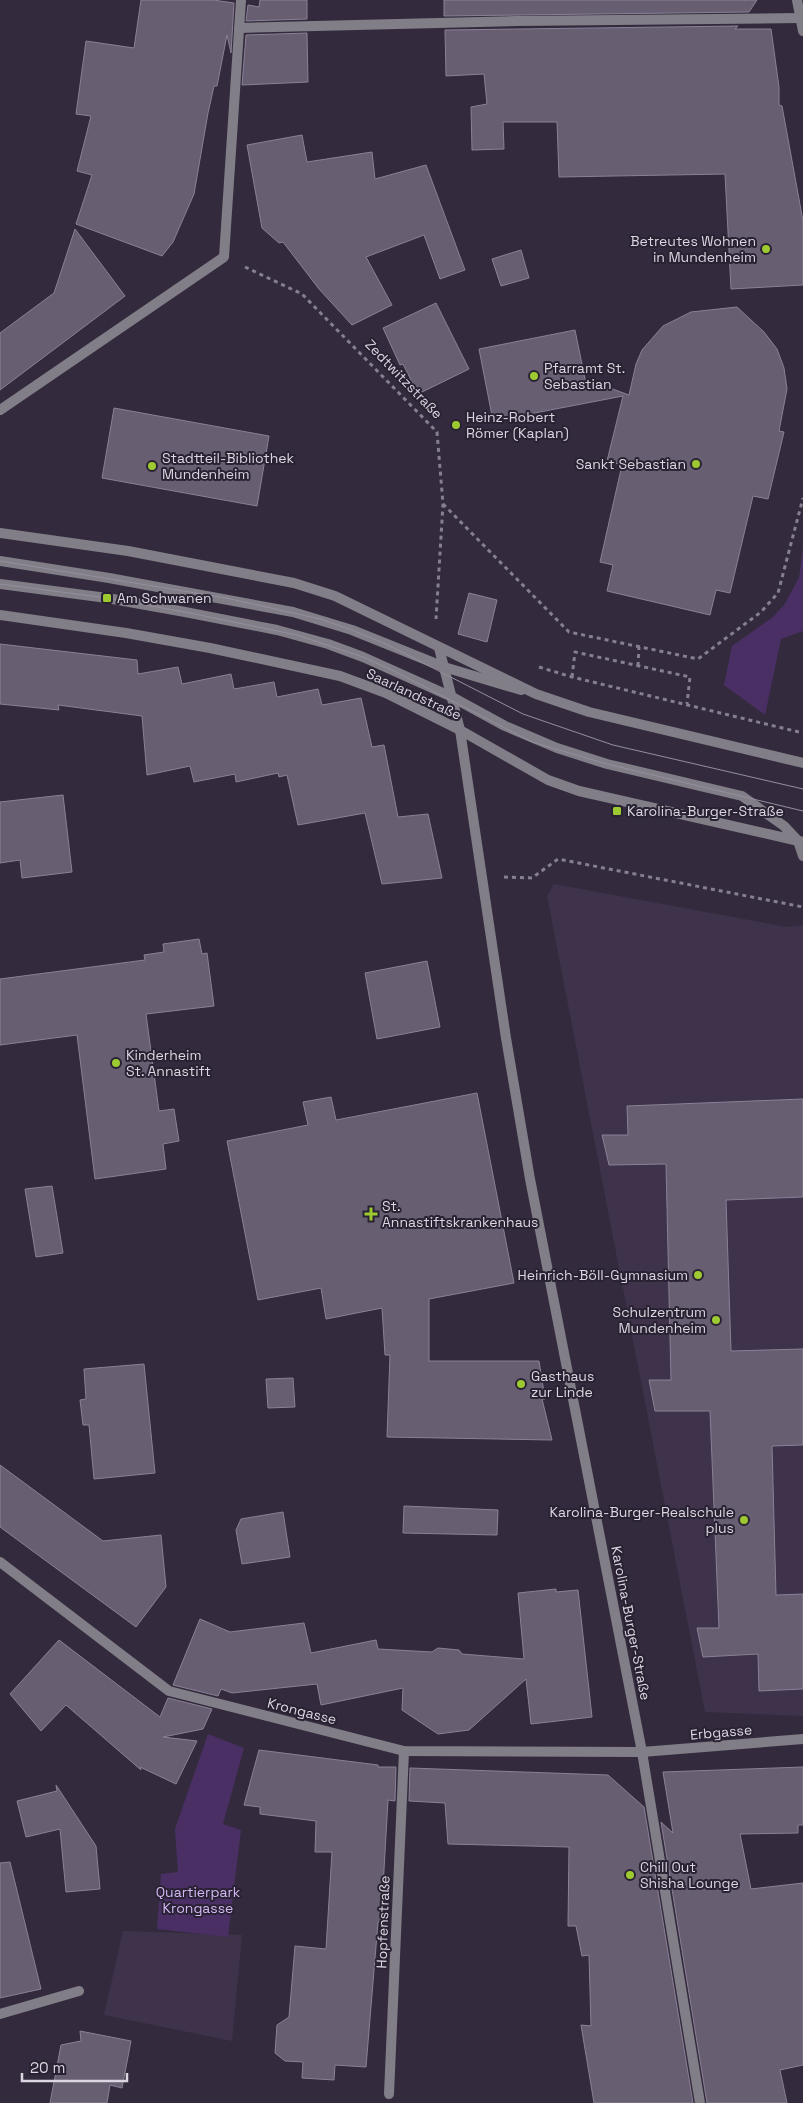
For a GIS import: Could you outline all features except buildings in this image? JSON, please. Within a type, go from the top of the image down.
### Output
[{"type":"street","points":[[0,410],[224,257],[241,0]]},
{"type":"street","points":[[797,0],[803,31]]},
{"type":"street","points":[[239,28],[516,21],[800,18]]},
{"type":"street","points":[[0,533],[128,551],[294,583],[335,596],[536,694]]},
{"type":"street","points":[[0,561],[119,579],[293,612],[352,630],[444,667],[589,712],[803,763]]},
{"type":"street","points":[[0,584],[107,598],[185,612],[297,635],[363,657],[452,696],[505,726],[557,748],[607,764],[742,796],[784,826],[800,842],[803,856]]},
{"type":"street","name":"Saarlandstraße","points":[[0,615],[126,633],[210,648],[340,676],[386,693],[460,730],[548,780],[579,791],[800,842]]},
{"type":"street","name":"Karolina-Burger-Straße","points":[[439,648],[460,730],[506,1038],[530,1179],[642,1752],[700,2103]]},
{"type":"street","name":"Krongasse","points":[[0,1562],[169,1691],[404,1751],[642,1752]]},
{"type":"street","name":"Erbgasse","points":[[642,1752],[803,1739]]},
{"type":"street","name":"Hopfenstraße","points":[[389,2094],[404,1751]]},
{"type":"street","points":[[0,2014],[79,1991]]},
{"type":"path","name":"Zedtwitzstraße","points":[[224,257],[302,294],[437,432],[443,504],[436,620],[439,648]]},
{"type":"path","points":[[443,504],[569,632],[698,659],[761,612],[778,593],[803,498]]},
{"type":"path","points":[[436,620],[441,625]]},
{"type":"path","points":[[638,666],[640,647]]},
{"type":"path","points":[[572,677],[575,652],[690,677],[687,704]]},
{"type":"path","points":[[534,666],[803,733]]},
{"type":"path","points":[[481,876],[532,878],[558,859],[803,907]]},
{"type":"shaded area","name":"Schulzentrum Mundenheim","points":[[554,884],[787,927],[803,925],[803,1716],[705,1712],[547,896]]},
{"type":"shaded area","points":[[123,1931],[242,1935],[232,2041],[104,2015]]},
{"type":"green space","points":[[803,548],[803,631],[781,639],[765,715],[724,685],[732,646],[773,617],[784,605],[799,578]]},
{"type":"green space","name":"Quartierpark Krongasse","points":[[208,1734],[244,1748],[223,1824],[241,1830],[228,1937],[157,1929],[161,1874],[178,1872],[175,1829]]},
{"type":"tram line","points":[[0,561],[226,598],[320,619],[388,645],[523,714],[613,745],[803,789]]},
{"type":"tram line","points":[[0,584],[107,598],[297,635],[363,657],[394,671],[532,742],[607,764],[803,811]]},
{"type":"place","name":"Betreutes Wohnen in Mundenheim","points":[[766,249]]},
{"type":"place","name":"Pfarramt St. Sebastian","points":[[534,376]]},
{"type":"place","name":"Heinz-Robert Römer (Kaplan)","points":[[456,425]]},
{"type":"place","name":"Sankt Sebastian","points":[[696,464]]},
{"type":"place","name":"Stadtteil-Bibliothek Mundenheim","points":[[152,466]]},
{"type":"place","name":"Am Schwanen","points":[[107,598]]},
{"type":"place","name":"Karolina-Burger-Straße","points":[[617,811]]},
{"type":"place","name":"Kinderheim St. Annastift","points":[[116,1063]]},
{"type":"place","name":"St. Annastiftskrankenhaus","points":[[371,1214]]},
{"type":"place","name":"Heinrich-Böll-Gymnasium","points":[[698,1275]]},
{"type":"place","name":"Schulzentrum Mundenheim","points":[[716,1320]]},
{"type":"place","name":"Gasthaus zur Linde","points":[[521,1384]]},
{"type":"place","name":"Karolina-Burger-Realschule plus","points":[[744,1520]]},
{"type":"place","name":"Chill Out Shisha Lounge","points":[[630,1875]]}]
